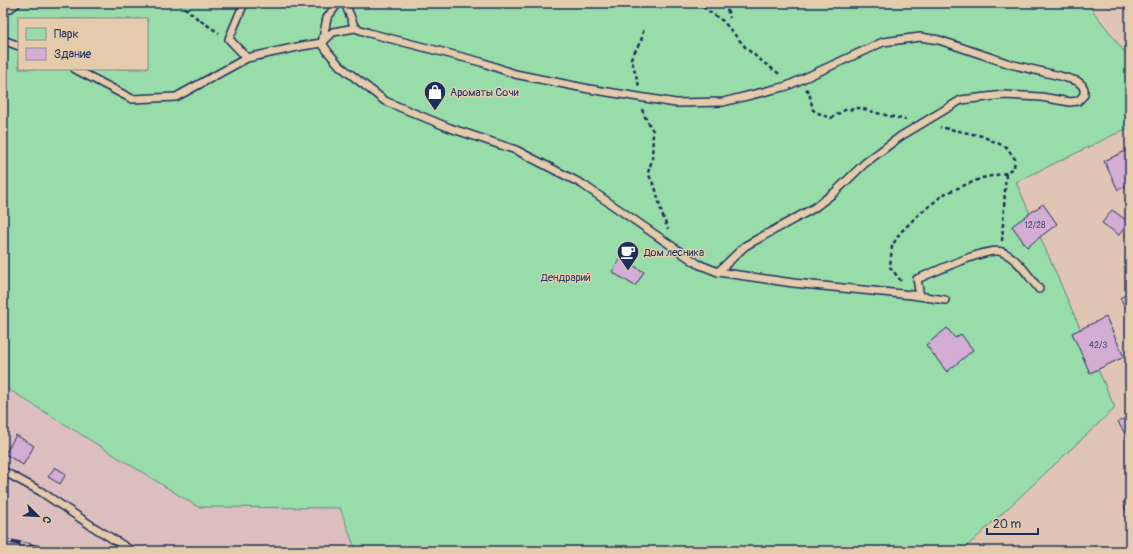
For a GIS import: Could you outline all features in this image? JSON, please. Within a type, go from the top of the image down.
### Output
[{"type":"lane","points":[[3,11],[18,3]]},
{"type":"lane","points":[[244,3],[229,39],[246,58]]},
{"type":"lane","points":[[338,3],[328,18],[322,43],[340,66],[385,102],[450,128],[516,150],[569,177],[582,184],[698,264],[718,272],[793,283],[912,295],[945,300]]},
{"type":"lane","points":[[345,3],[355,28]]},
{"type":"lane","points":[[77,70],[132,99],[176,97],[246,58],[322,43],[333,32],[355,28],[481,62],[515,74],[640,98],[676,103],[723,102],[787,86],[883,42],[920,37],[939,40],[1010,64],[1077,81],[1082,85],[1084,95],[1078,101],[1070,102],[1041,97],[1004,95],[961,100],[901,136],[865,163],[835,192],[814,208],[746,246],[718,272]]},
{"type":"lane","points":[[3,40],[18,46]]},
{"type":"lane","points":[[920,296],[917,279],[985,252],[1001,251],[1014,259],[1039,290]]},
{"type":"lane","points":[[3,471],[40,491],[132,551]]},
{"type":"path","points":[[179,3],[198,19],[229,39]]},
{"type":"path","points":[[697,3],[723,21],[747,48],[764,64],[779,74],[797,81],[809,92],[813,110],[822,115],[831,118],[845,110],[860,108],[982,136],[1006,147],[1015,159],[1014,167],[1006,173],[982,178],[944,194],[917,216],[900,234],[892,246],[890,267],[912,295]]},
{"type":"path","points":[[725,3],[730,18]]},
{"type":"path","points":[[644,28],[641,40],[632,58],[644,115],[653,131],[652,160],[648,173],[656,190],[662,214],[670,232]]},
{"type":"path","points":[[1001,251],[1006,173]]},
{"type":"shaded area","points":[[3,386],[198,507],[340,508],[356,551],[3,551],[3,543],[7,532],[3,531]]},
{"type":"green space","name":"Дендрарий","points":[[3,3],[1087,3],[1130,59],[1130,127],[1016,182],[1115,408],[962,551],[356,551],[340,508],[198,507],[3,386]]},
{"type":"building","points":[[1130,149],[1130,184],[1118,190],[1104,161]]},
{"type":"building","points":[[1043,204],[1057,224],[1027,247],[1012,226]]},
{"type":"building","points":[[1112,210],[1129,222],[1119,235],[1102,223]]},
{"type":"building","name":"Дом лесника","points":[[621,258],[644,272],[635,286],[612,272]]},
{"type":"building","points":[[1130,292],[1130,316],[1120,298]]},
{"type":"building","points":[[1106,317],[1124,357],[1090,373],[1072,333]]},
{"type":"building","points":[[947,328],[955,338],[961,334],[973,350],[947,372],[926,345]]},
{"type":"building","points":[[1130,415],[1130,442],[1118,422]]},
{"type":"building","points":[[16,435],[34,446],[23,465],[5,454]]},
{"type":"building","points":[[55,467],[66,474],[60,484],[48,477]]},
{"type":"building","points":[[1130,500],[1130,524],[1123,502]]},
{"type":"railway","points":[[3,540],[57,551]]},
{"type":"place","name":"Ароматы Сочи","points":[[435,112]]},
{"type":"place","name":"Дом лесника","points":[[628,272]]}]
